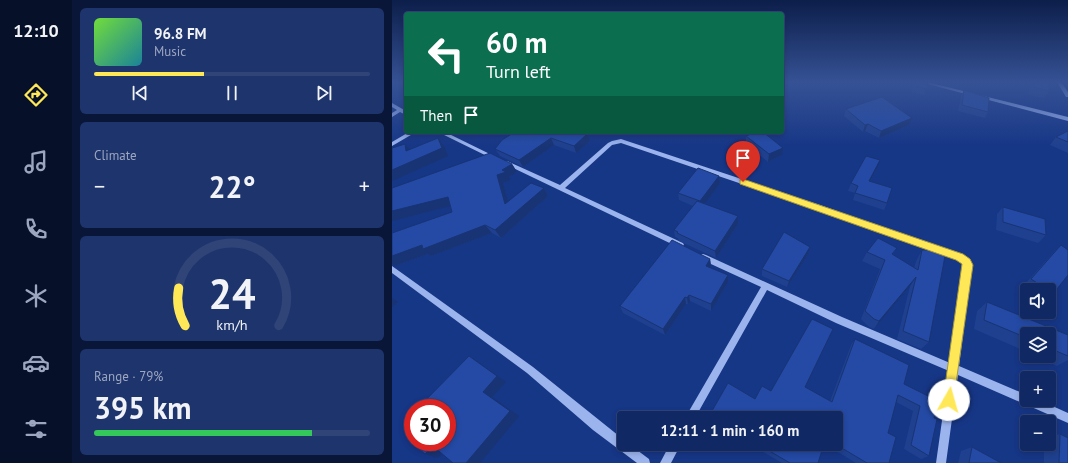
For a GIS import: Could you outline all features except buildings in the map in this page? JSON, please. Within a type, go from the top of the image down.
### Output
[{"type":"street","points":[[1007,104],[1068,119]]},
{"type":"street","points":[[392,105],[404,112]]},
{"type":"street","points":[[392,114],[400,110]]},
{"type":"street","points":[[392,144],[410,134]]},
{"type":"street","points":[[446,134],[491,152],[561,188],[691,251],[839,320],[1020,397]]},
{"type":"street","points":[[561,188],[610,144],[621,141],[960,257],[967,262],[968,265],[941,463]]},
{"type":"street","points":[[392,269],[530,370],[597,426],[645,463]]},
{"type":"street","points":[[694,411],[765,286]]},
{"type":"street","points":[[1044,407],[1068,418]]},
{"type":"street","points":[[665,463],[672,451]]},
{"type":"route","points":[[743,182],[960,257],[967,262],[968,265],[949,400]]}]
